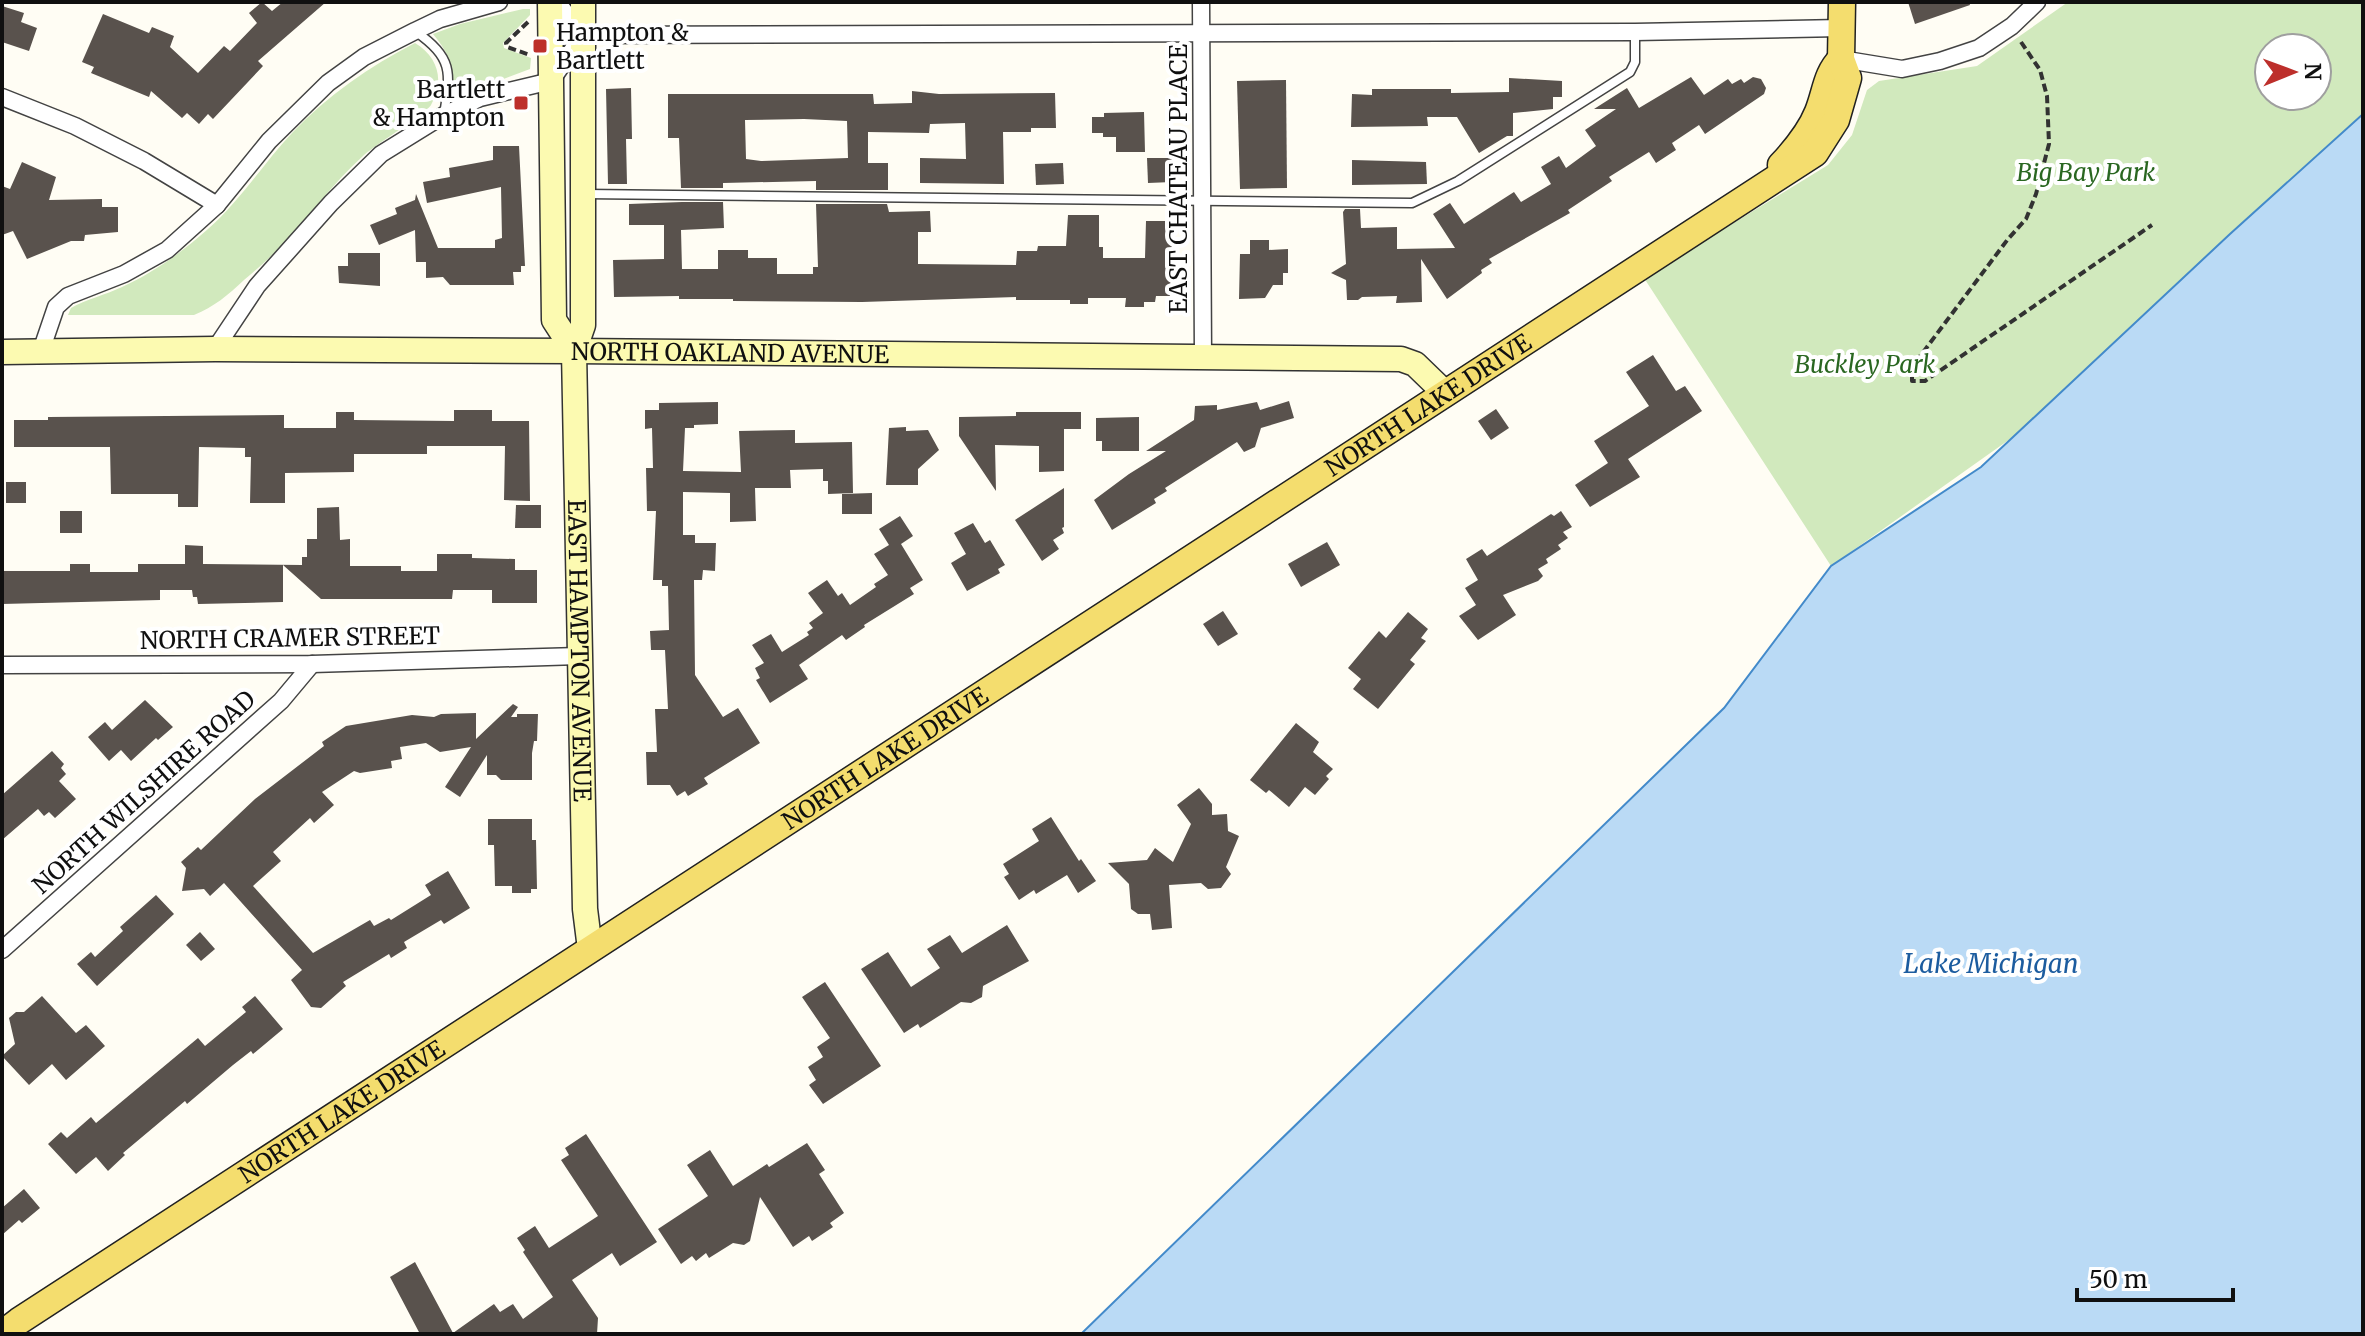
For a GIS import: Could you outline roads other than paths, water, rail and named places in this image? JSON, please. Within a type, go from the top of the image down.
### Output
[{"type":"main road","name":"EAST HAMPTON AVENUE","points":[[583,2],[583,325],[574,351],[585,909],[590,949]]},
{"type":"main road","points":[[541,10],[551,81],[554,320],[574,351]]},
{"type":"main road","name":"NORTH LAKE DRIVE","points":[[2,1334],[1766,183],[1786,174],[1815,153],[1836,120],[1848,78],[1841,59],[1841,15]]},
{"type":"main road","name":"NORTH OAKLAND AVENUE","points":[[2,352],[215,349],[1401,359],[1415,364],[1445,393]]},
{"type":"street","points":[[41,351],[56,307],[68,296],[124,274],[167,250],[217,205],[269,141],[328,83],[364,57],[440,19],[499,2]]},
{"type":"street","points":[[557,2],[583,35]]},
{"type":"street","name":"EAST CHATEAU PLACE","points":[[1201,2],[1203,356]]},
{"type":"street","points":[[1841,59],[1902,69],[1928,64],[1979,48],[2012,26],[2037,2]]},
{"type":"street","points":[[583,35],[1635,32],[1841,15]]},
{"type":"street","points":[[215,349],[257,286],[331,203],[381,154],[444,115],[480,98],[551,81],[583,35]]},
{"type":"street","points":[[2,97],[75,126],[144,161],[217,205]]},
{"type":"street","name":"NORTH CRAMER STREET","points":[[2,665],[312,664],[579,656]]},
{"type":"street","name":"NORTH WILSHIRE ROAD","points":[[2,950],[281,701],[312,664]]},
{"type":"lane","points":[[415,31],[436,46],[447,67],[450,82],[444,115]]},
{"type":"lane","points":[[584,194],[1412,203],[1458,181],[1630,72],[1635,62],[1635,32]]},
{"type":"water","name":"Lake Michigan","points":[[2363,114],[2363,1334],[1081,1334],[1724,708],[1831,566],[1981,467]]},
{"type":"place","name":"Hampton & Bartlett","points":[[540,46]]},
{"type":"place","name":"Bartlett & Hampton","points":[[521,103]]},
{"type":"park label","name":"Big Bay Park","points":[[2086,172]]},
{"type":"park label","name":"Buckley Park","points":[[1865,364]]}]
